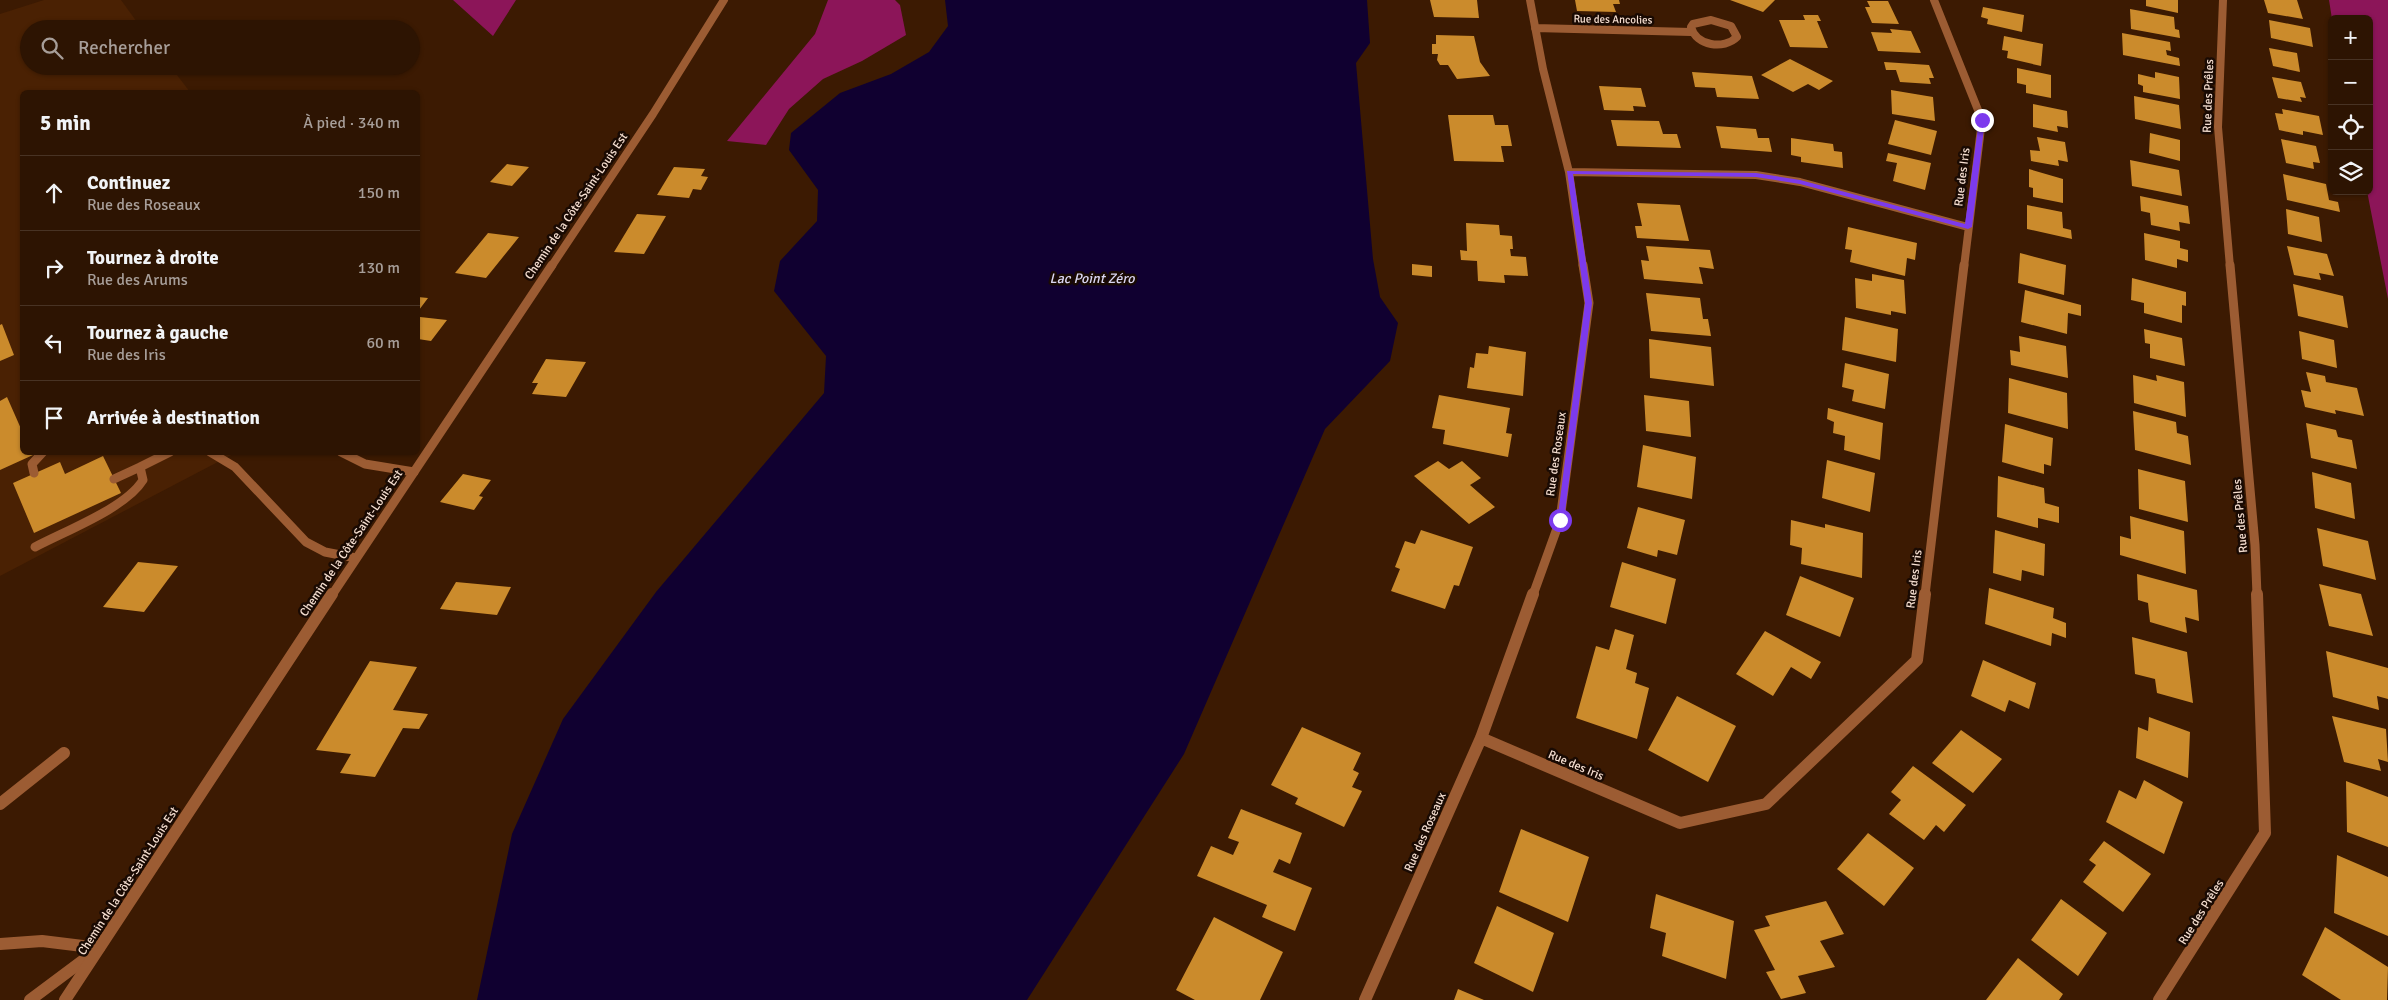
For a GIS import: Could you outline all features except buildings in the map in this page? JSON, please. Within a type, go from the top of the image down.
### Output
[{"type":"street","name":"Chemin de la Côte-Saint-Louis Est","points":[[65,1000],[356,558],[648,121],[724,0]]},
{"type":"street","name":"Rue des Roseaux","points":[[1365,1000],[1481,738],[1560,520],[1589,303],[1569,172],[1543,69],[1530,0]]},
{"type":"street","name":"Rue des Iris","points":[[1481,738],[1680,823],[1766,804],[1917,660],[1982,120],[1934,0]]},
{"type":"street","name":"Rue des Prêles","points":[[2160,1000],[2265,833],[2256,545],[2218,127],[2223,0]]},
{"type":"street","name":"Rue des Ancolies","points":[[1535,28],[1691,32],[1697,38],[1710,44],[1730,43],[1738,37],[1737,31],[1732,27],[1711,20],[1693,24],[1691,32]]},
{"type":"street","points":[[1569,172],[1756,175],[1800,182],[1968,227]]},
{"type":"street","points":[[34,473],[32,464],[40,455]]},
{"type":"street","points":[[114,479],[164,455]]},
{"type":"street","points":[[215,455],[235,467],[306,542],[325,552],[356,558]]},
{"type":"street","points":[[347,455],[365,464],[414,472]]},
{"type":"street","points":[[35,547],[130,496],[143,480],[140,467]]},
{"type":"street","points":[[0,804],[64,753]]},
{"type":"street","points":[[0,944],[42,940],[100,948]]},
{"type":"street","points":[[30,1000],[100,948]]},
{"type":"shaded area","points":[[44,0],[121,0],[135,20],[20,20],[20,75],[177,75],[188,90],[20,90],[20,455],[231,455],[0,576],[0,14]]},
{"type":"shaded area","points":[[453,0],[516,0],[493,36]]},
{"type":"shaded area","points":[[828,0],[895,0],[900,5],[906,35],[862,61],[823,79],[789,109],[766,145],[727,141],[815,34]]},
{"type":"shaded area","points":[[2329,0],[2388,0],[2388,299],[2368,195],[2373,195],[2373,15],[2331,15]]},
{"type":"water","name":"Lac Point Zéro","points":[[945,0],[1367,0],[1370,43],[1356,63],[1373,259],[1380,297],[1398,323],[1390,361],[1325,429],[1184,754],[1027,1000],[477,1000],[512,834],[563,719],[656,592],[824,393],[826,356],[774,291],[780,261],[817,221],[818,190],[789,150],[791,133],[840,93],[891,74],[929,52],[948,26]]},
{"type":"route","points":[[1560,520],[1589,303],[1569,172],[1756,175],[1800,182],[1968,227],[1982,120]]}]
